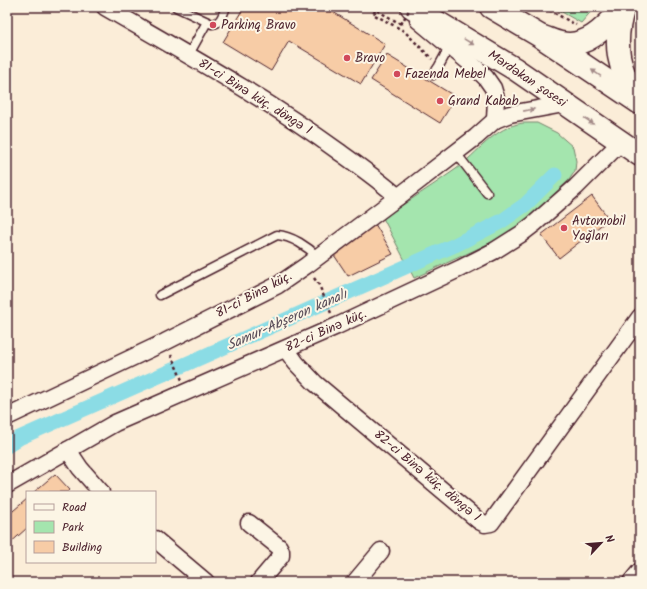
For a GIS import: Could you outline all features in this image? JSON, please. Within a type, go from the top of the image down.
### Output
[{"type":"main road","points":[[491,7],[540,36],[640,101]]},
{"type":"main road","points":[[540,36],[562,44],[573,44],[598,34],[624,7]]},
{"type":"main road","points":[[624,7],[619,21],[617,36],[619,58],[625,78],[640,101]]},
{"type":"main road","name":"Mərdəkan şosesi","points":[[408,13],[515,69],[640,155]]},
{"type":"street","name":"81-ci Binə küç. döngə 1","points":[[105,7],[274,107],[310,130],[382,182],[398,197]]},
{"type":"street","points":[[402,7],[450,46],[486,78],[493,88],[496,98],[495,120]]},
{"type":"street","name":"81-ci Binə küç.","points":[[7,417],[165,342],[278,285],[318,257],[456,153],[495,120],[510,114],[564,104]]},
{"type":"street","name":"82-ci Binə küç.","points":[[7,485],[115,423],[286,349],[461,268],[509,242],[534,224],[576,187],[621,142]]},
{"type":"street","name":"82-ci Binə küç. döngə 1","points":[[286,349],[315,383],[479,521],[485,524],[491,523],[640,317]]},
{"type":"street","points":[[68,450],[80,468],[100,491]]},
{"type":"street","points":[[248,523],[279,547],[281,551],[281,556],[260,582]]},
{"type":"street","points":[[156,540],[206,582]]},
{"type":"street","points":[[355,582],[381,551]]},
{"type":"street","points":[[631,582],[640,571]]},
{"type":"lane","points":[[176,7],[212,24],[218,23],[226,7]]},
{"type":"lane","points":[[188,56],[207,22]]},
{"type":"lane","points":[[432,75],[439,66],[450,46]]},
{"type":"lane","points":[[456,153],[487,193]]},
{"type":"lane","points":[[160,295],[277,235],[284,236],[309,248],[318,257]]},
{"type":"path","points":[[544,7],[575,25],[598,34]]},
{"type":"path","points":[[408,13],[376,10],[373,14],[404,31],[439,66]]},
{"type":"path","points":[[319,286],[331,311]]},
{"type":"path","points":[[170,354],[182,379]]},
{"type":"green space","points":[[553,7],[595,7],[581,23]]},
{"type":"green space","points":[[537,123],[557,133],[573,147],[576,161],[575,171],[569,180],[525,222],[501,238],[414,278],[383,218],[456,169],[495,135],[513,125]]},
{"type":"building","name":"Bravo","points":[[244,7],[325,7],[385,44],[361,84],[289,41],[271,71],[223,42]]},
{"type":"building","points":[[387,55],[456,97],[440,123],[371,80]]},
{"type":"building","points":[[592,196],[609,219],[559,258],[541,235]]},
{"type":"building","points":[[375,224],[393,254],[348,276],[334,255]]},
{"type":"building","points":[[55,474],[70,490],[69,491],[35,491]]},
{"type":"building","points":[[26,500],[26,529],[8,545],[7,516]]},
{"type":"waterway","name":"Samur-Abşeron kanalı","points":[[7,446],[19,438],[455,245],[502,221],[526,204],[555,175]]},
{"type":"place","name":"Parkinq Bravo","points":[[213,25]]},
{"type":"place","name":"Bravo","points":[[347,58]]},
{"type":"place","name":"Fazenda Mebel","points":[[397,74]]},
{"type":"place","name":"Grand Kabab","points":[[440,101]]},
{"type":"place","name":"Avtomobil Yağları","points":[[564,228]]}]
